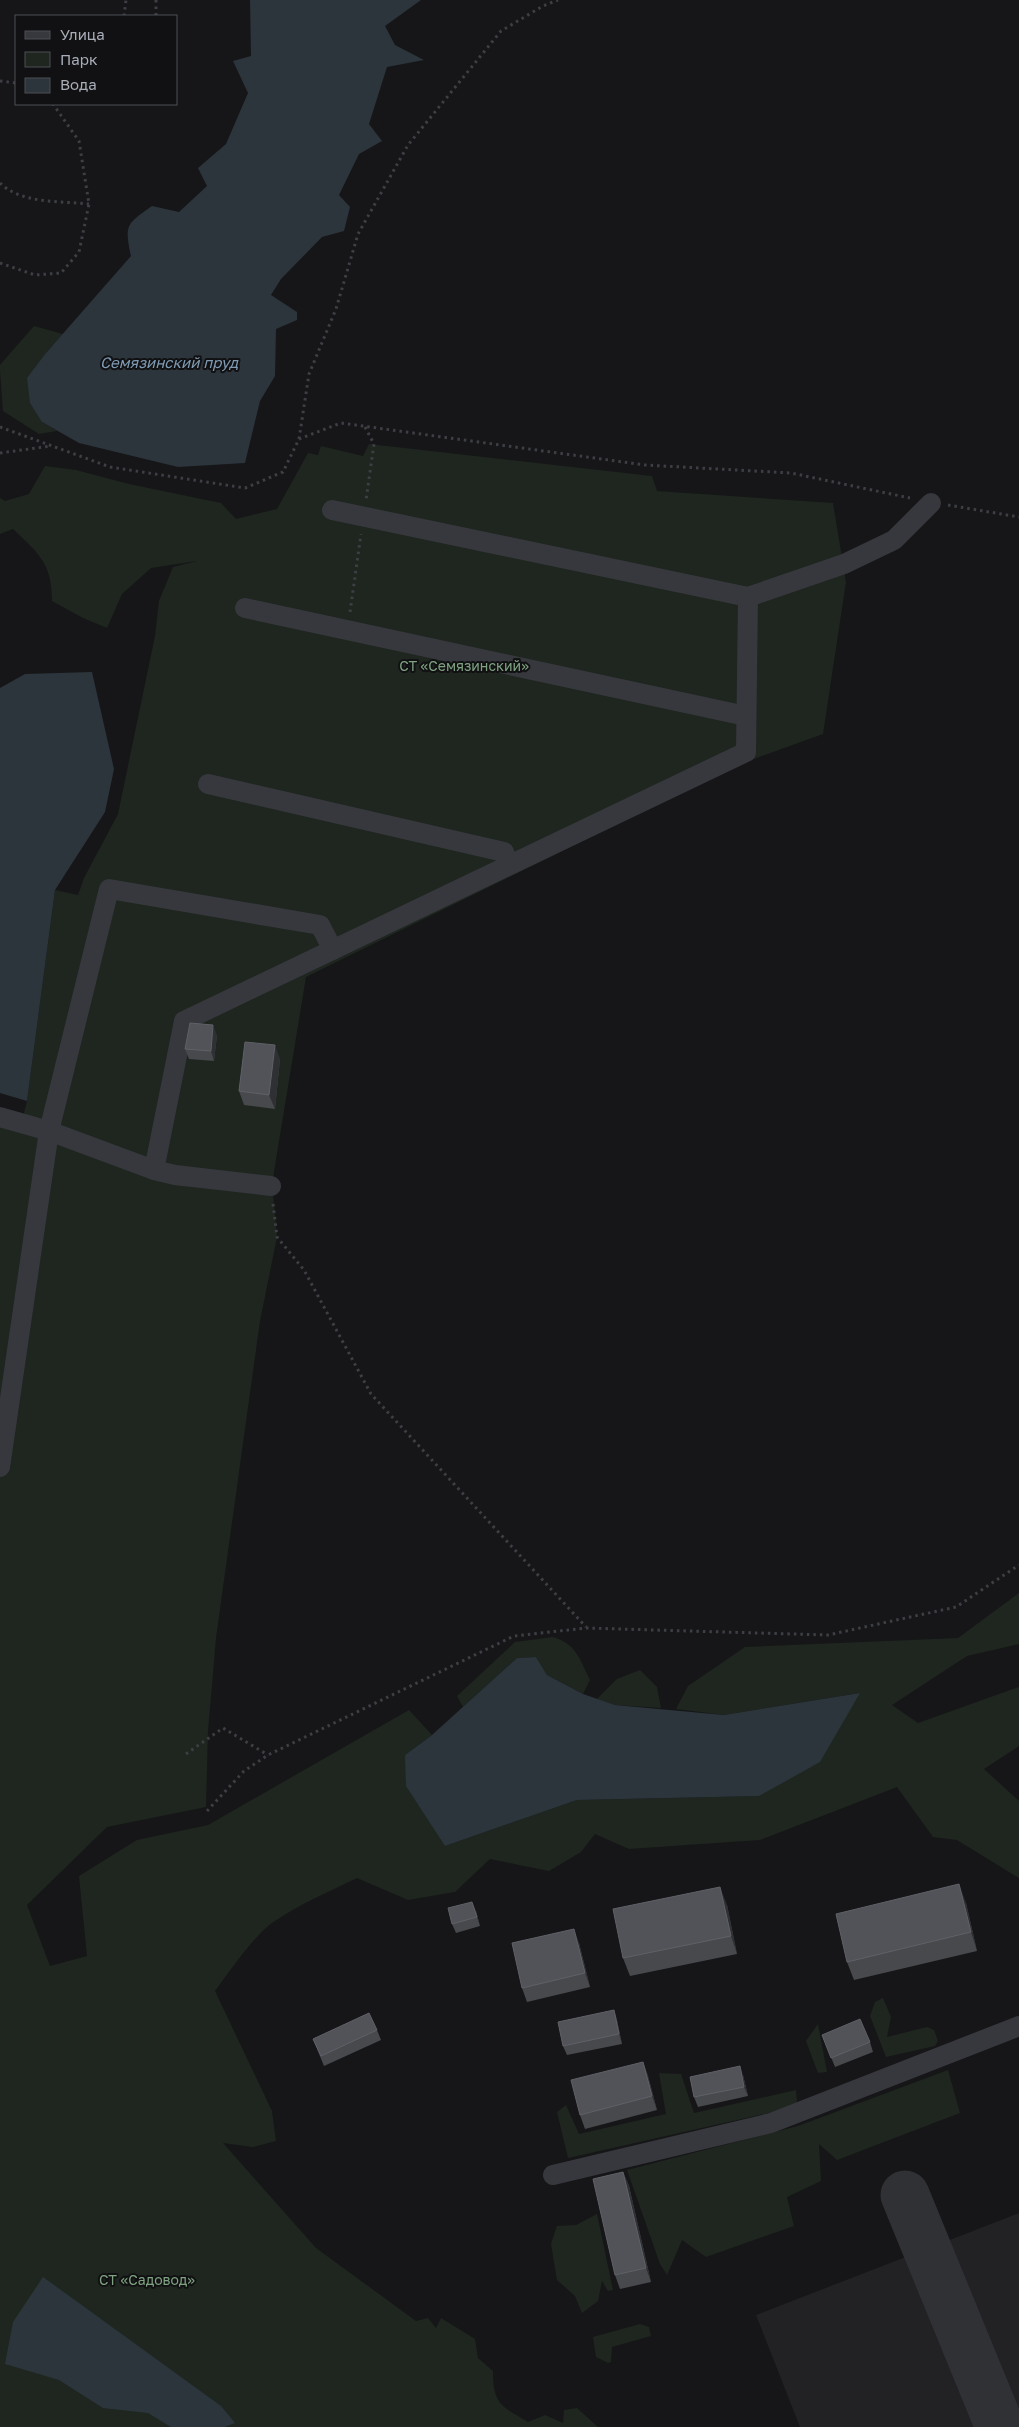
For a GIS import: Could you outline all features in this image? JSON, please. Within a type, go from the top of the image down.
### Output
[{"type":"lane","points":[[332,510],[748,597],[844,564],[894,540],[931,502]]},
{"type":"lane","points":[[154,1170],[184,1021],[746,752],[748,597]]},
{"type":"lane","points":[[244,608],[746,716]]},
{"type":"lane","points":[[208,784],[504,852],[509,865]]},
{"type":"lane","points":[[0,1467],[49,1131],[109,889],[320,925],[333,950]]},
{"type":"lane","points":[[0,1117],[49,1131],[154,1170],[174,1175],[271,1186]]},
{"type":"lane","points":[[553,2175],[771,2123],[1019,2026]]},
{"type":"path","points":[[124,15],[126,0]]},
{"type":"path","points":[[156,0],[156,15]]},
{"type":"path","points":[[0,427],[110,467],[245,488],[283,472],[299,439],[309,374],[336,309],[358,234],[408,145],[500,31],[543,6],[558,0]]},
{"type":"path","points":[[0,81],[15,83]]},
{"type":"path","points":[[0,264],[35,275],[61,273],[79,252],[89,204],[79,141],[54,105]]},
{"type":"path","points":[[0,183],[10,193],[44,200],[89,204]]},
{"type":"path","points":[[299,439],[341,423],[645,465],[791,473],[931,502],[1019,517]]},
{"type":"path","points":[[0,452],[51,446]]},
{"type":"path","points":[[1013,516],[1019,512]]},
{"type":"path","points":[[271,1186],[277,1237],[304,1270],[371,1394],[586,1628]]},
{"type":"path","points":[[207,1811],[244,1771],[268,1755],[514,1636],[586,1628],[828,1635],[956,1607],[1019,1565]]},
{"type":"path","points":[[186,1754],[223,1728],[268,1755]]},
{"type":"shaded area","points":[[1019,2213],[1019,2427],[800,2427],[756,2315]]},
{"type":"green space","points":[[34,326],[63,334],[46,353],[42,422],[57,431],[39,434],[3,411],[0,371],[0,365]]},
{"type":"green space","name":"СТ «Семязинский»","points":[[369,444],[652,476],[657,491],[833,503],[846,582],[823,734],[737,765],[306,977],[272,1184],[277,1237],[260,1321],[216,1638],[208,1731],[206,1807],[107,1827],[27,1905],[50,1966],[87,1956],[79,1876],[137,1840],[208,1825],[409,1710],[432,1735],[405,1755],[445,1846],[577,1800],[759,1796],[860,1693],[724,1715],[676,1709],[688,1686],[745,1647],[958,1638],[1019,1593],[1019,1644],[967,1656],[892,1705],[918,1723],[1019,1687],[1019,1746],[984,1769],[1019,1801],[1019,1878],[957,1840],[933,1837],[897,1787],[760,1840],[629,1849],[595,1834],[581,1852],[549,1871],[490,1859],[455,1892],[408,1900],[357,1878],[282,1916],[257,1937],[215,1991],[272,2111],[276,2141],[253,2147],[223,2143],[316,2248],[416,2321],[428,2318],[436,2328],[441,2318],[475,2339],[478,2358],[493,2371],[495,2391],[500,2403],[505,2408],[528,2422],[545,2415],[563,2423],[564,2410],[577,2408],[598,2427],[0,2427],[0,1124],[20,1129],[27,1101],[55,890],[78,895],[84,878],[118,814],[155,636],[159,601],[173,567],[197,561],[151,568],[122,594],[107,628],[83,618],[52,601],[50,577],[47,568],[37,553],[13,529],[0,534],[0,498],[5,501],[29,494],[45,466],[76,470],[129,484],[221,503],[236,519],[277,509],[308,453],[318,455],[321,446],[363,456]]},
{"type":"green space","points":[[553,1637],[572,1648],[580,1659],[590,1680],[583,1694],[547,1675],[536,1657],[517,1658],[463,1707],[457,1696],[515,1642]]},
{"type":"green space","points":[[640,1670],[657,1687],[661,1708],[615,1705],[597,1699],[617,1679]]},
{"type":"green space","points":[[883,1998],[891,2017],[887,2037],[927,2027],[934,2030],[938,2041],[935,2046],[886,2057],[870,2016],[875,2002]]},
{"type":"green space","points":[[818,2024],[827,2072],[818,2073],[806,2041]]},
{"type":"green space","points":[[948,2070],[960,2113],[837,2160],[819,2144],[821,2181],[787,2197],[794,2226],[706,2257],[682,2240],[667,2275],[660,2264],[627,2170],[798,2126]]},
{"type":"green space","points":[[659,2073],[681,2074],[694,2113],[796,2090],[797,2103],[773,2112],[568,2158],[557,2112],[566,2105],[579,2134],[666,2114]]},
{"type":"green space","points":[[597,2214],[613,2290],[608,2291],[602,2281],[598,2301],[582,2313],[575,2296],[557,2280],[551,2244],[557,2226],[576,2225]]},
{"type":"green space","points":[[640,2324],[649,2327],[651,2336],[612,2347],[611,2362],[608,2363],[596,2357],[593,2337]]},
{"type":"water","name":"Семязинский пруд","points":[[250,0],[421,0],[385,26],[395,45],[424,60],[387,67],[369,124],[382,141],[359,154],[339,195],[350,207],[344,231],[322,237],[281,279],[271,295],[297,312],[297,320],[276,329],[275,376],[260,401],[245,463],[178,467],[79,443],[42,422],[30,403],[27,378],[46,353],[131,256],[128,231],[133,221],[152,206],[179,212],[207,186],[198,168],[226,144],[248,93],[233,61],[251,56]]},
{"type":"water","points":[[92,672],[114,769],[105,812],[55,890],[27,1101],[0,1093],[0,688],[25,674]]},
{"type":"water","points":[[536,1657],[547,1675],[583,1694],[615,1705],[724,1715],[860,1693],[820,1762],[759,1796],[577,1800],[445,1846],[406,1786],[405,1755],[432,1735],[517,1658]]},
{"type":"water","points":[[43,2277],[221,2406],[235,2423],[225,2427],[171,2427],[148,2413],[103,2408],[59,2380],[5,2364],[13,2322]]},
{"type":"building","points":[[190,1023],[213,1025],[211,1051],[185,1049]]},
{"type":"building","points":[[245,1042],[275,1045],[269,1095],[239,1091]]},
{"type":"building","points":[[959,1884],[971,1932],[847,1962],[836,1914]]},
{"type":"building","points":[[720,1887],[731,1936],[623,1958],[613,1909]]},
{"type":"building","points":[[472,1902],[477,1917],[452,1924],[448,1908]]},
{"type":"building","points":[[574,1929],[585,1973],[522,1988],[512,1943]]},
{"type":"building","points":[[614,2010],[619,2034],[563,2046],[558,2022]]},
{"type":"building","points":[[369,2013],[377,2030],[321,2056],[313,2039]]},
{"type":"building","points":[[860,2019],[870,2042],[831,2058],[822,2035]]},
{"type":"building","points":[[643,2062],[652,2096],[580,2115],[571,2080]]},
{"type":"building","points":[[740,2066],[744,2087],[694,2097],[690,2077]]},
{"type":"building","points":[[623,2172],[646,2268],[615,2275],[593,2179]]},
{"type":"taxiway","points":[[905,2195],[1000,2427]]},
{"type":"park label","name":"СТ «Садовод»","points":[[147,2280]]}]
